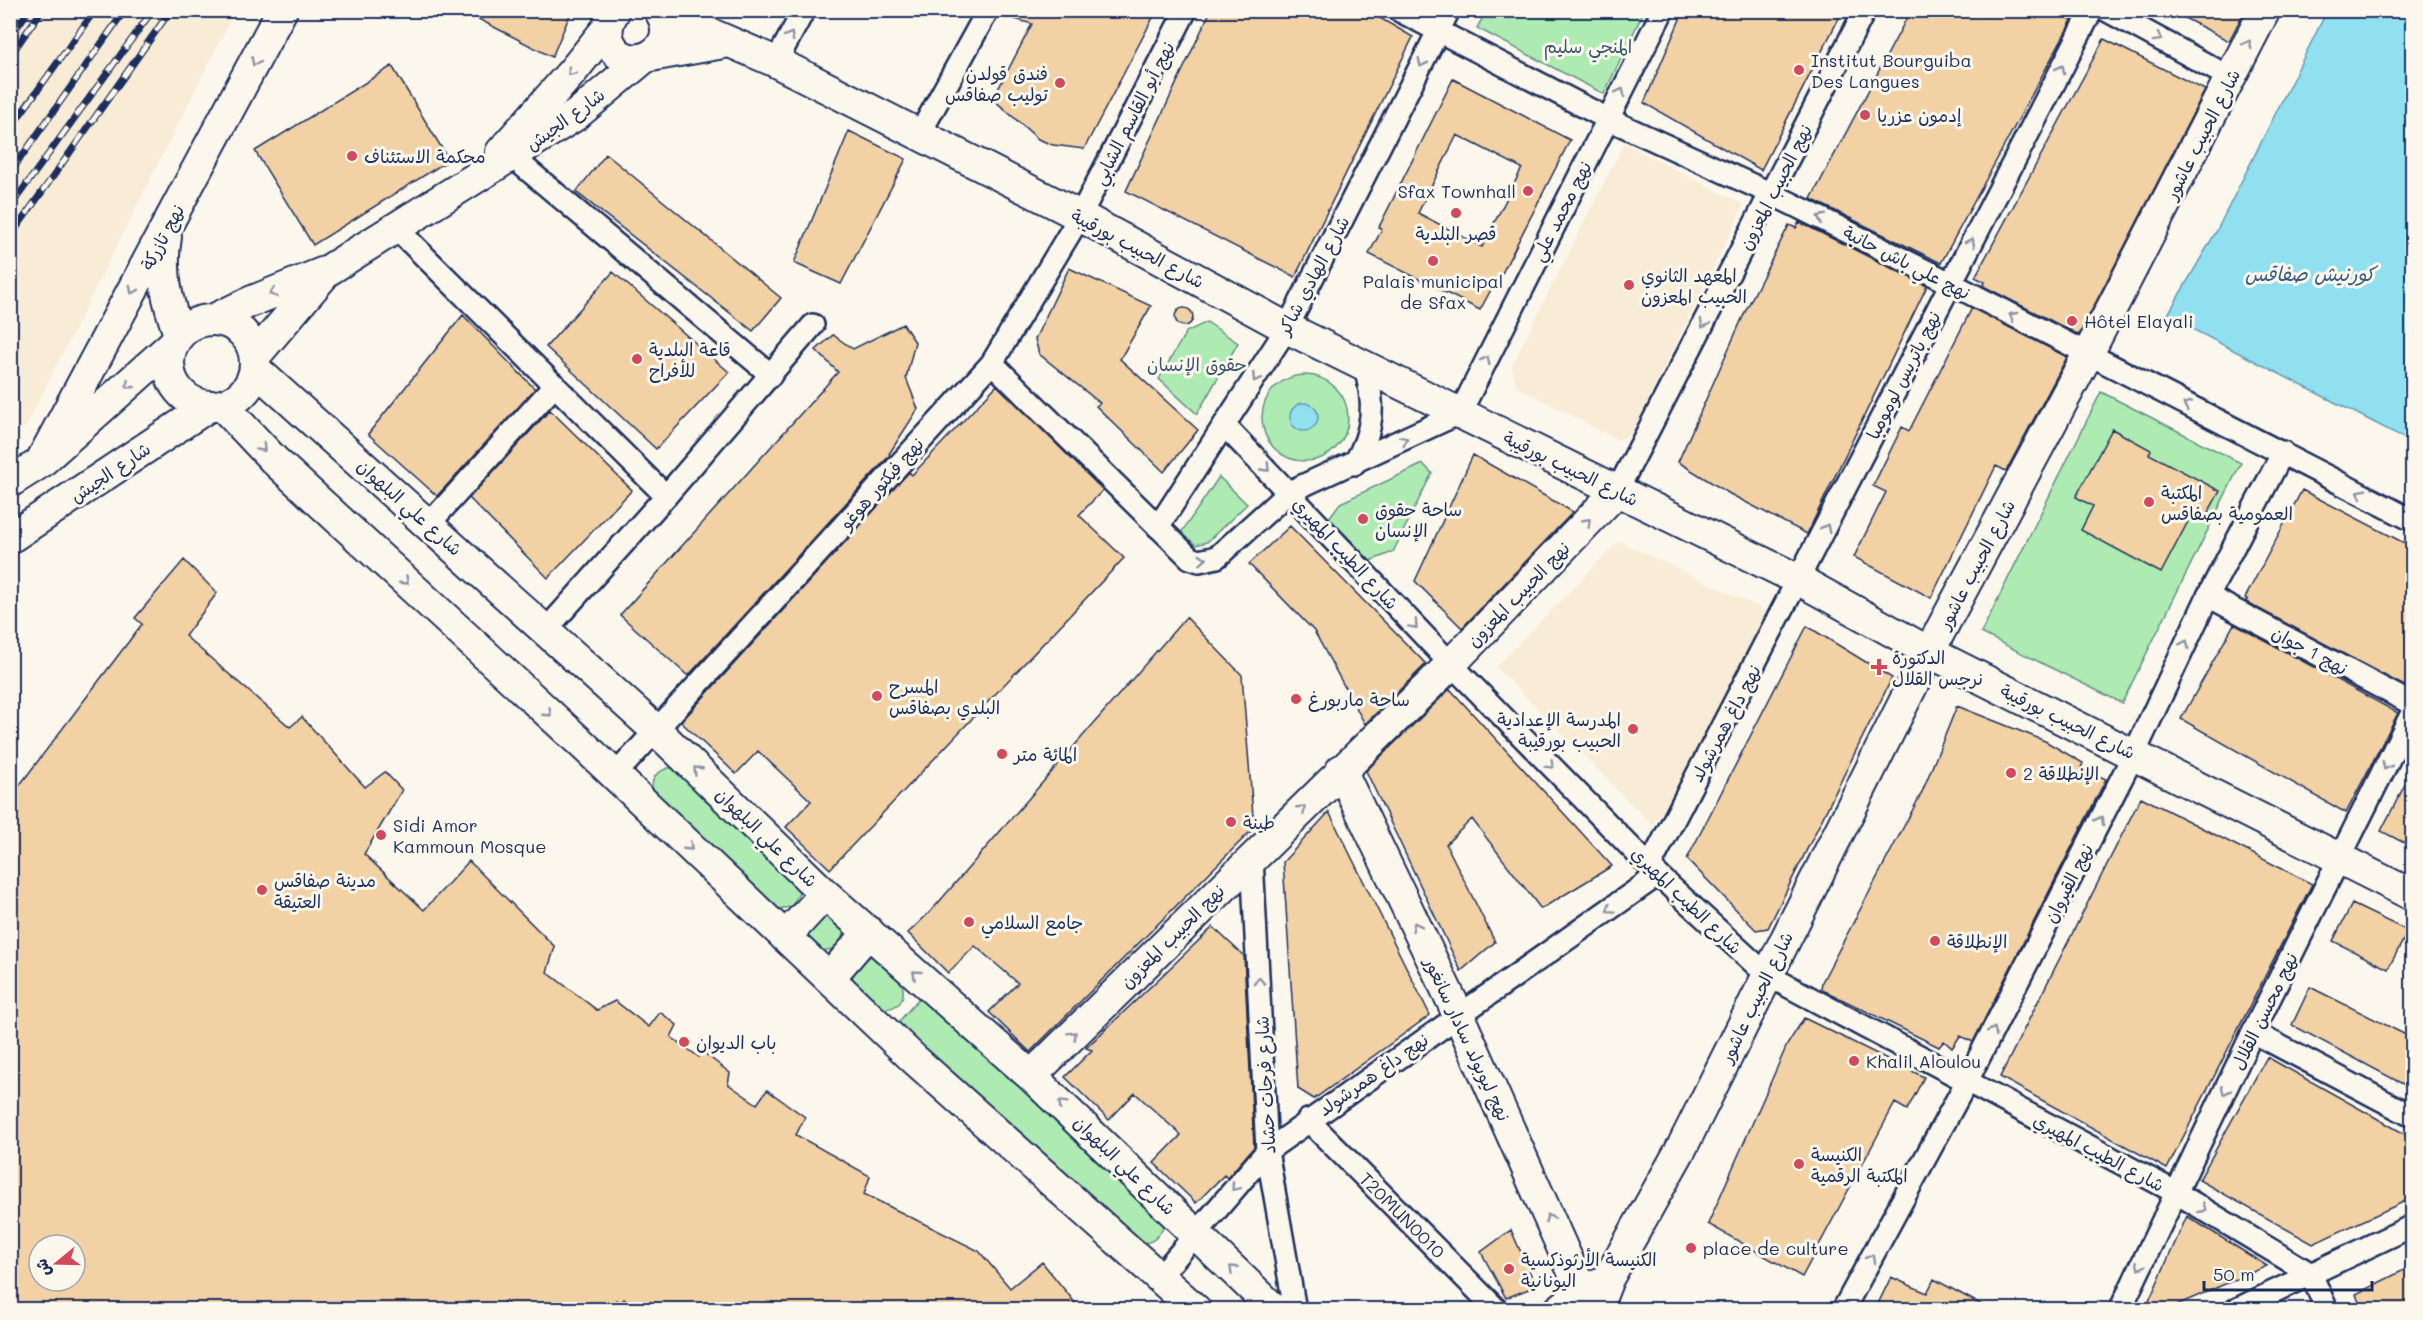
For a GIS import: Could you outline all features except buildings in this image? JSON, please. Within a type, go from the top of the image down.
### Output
[{"type":"street","name":"نهج تازركة","points":[[40,463],[282,10]]},
{"type":"street","points":[[776,62],[804,10]]},
{"type":"street","points":[[919,135],[988,10]]},
{"type":"street","name":"نهج أبو القاسم الشابي","points":[[1080,216],[1186,10]]},
{"type":"street","name":"نهج علي باش حانبة","points":[[1398,10],[1608,119],[1772,194],[1950,283],[2087,356],[2283,452],[2412,520]]},
{"type":"street","name":"شارع الهادي شاكر","points":[[1158,527],[1287,328],[1449,10]]},
{"type":"street","name":"نهج محمد علي","points":[[1460,412],[1663,10]]},
{"type":"street","name":"نهج الحبيب المعزون","points":[[1031,1076],[1451,664],[1617,491],[1865,10]]},
{"type":"street","name":"نهج باتريس لومومبا","points":[[1799,580],[2092,10]]},
{"type":"street","points":[[2106,10],[2231,78]]},
{"type":"street","name":"شارع الحبيب عاشور","points":[[1587,1300],[1682,1147],[1929,652],[2087,356],[2265,10]]},
{"type":"street","points":[[647,58],[664,43],[666,26],[661,14]]},
{"type":"street","name":"شارع الحبيب بورقيبة","points":[[661,14],[776,62],[1080,216],[1287,328],[1799,580],[1929,652],[2412,895]]},
{"type":"street","points":[[610,16],[611,45],[625,57],[647,58],[729,42]]},
{"type":"street","name":"شارع الجيش","points":[[507,153],[572,72],[610,16]]},
{"type":"street","name":"شارع الجيش","points":[[214,319],[250,302],[327,272],[483,172],[507,153],[576,115],[647,58]]},
{"type":"street","points":[[507,153],[771,375]]},
{"type":"street","name":"نهج فيكتور هوغو","points":[[615,775],[992,363],[1080,216]]},
{"type":"street","points":[[10,482],[40,463],[175,340],[201,320],[214,319],[228,322],[241,330],[250,342],[255,363],[244,392],[216,406],[195,403],[183,396],[175,385],[170,372],[175,340],[164,280],[164,252],[168,225]]},
{"type":"street","points":[[395,227],[666,496]]},
{"type":"street","name":"شارع الجيش","points":[[255,363],[327,272]]},
{"type":"street","points":[[545,631],[666,496],[813,325]]},
{"type":"street","name":"شارع علي البلهوان","points":[[255,363],[545,631],[657,731],[825,894],[1031,1076],[1275,1310]]},
{"type":"street","points":[[992,363],[1190,558],[1208,560],[1217,557],[1289,492],[1354,464],[1460,412]]},
{"type":"street","points":[[1354,464],[1365,447],[1371,427],[1373,406],[1364,366]]},
{"type":"street","points":[[429,524],[555,385]]},
{"type":"street","points":[[216,406],[615,775],[914,1059],[1196,1310]]},
{"type":"street","name":"شارع الجيش","points":[[10,538],[216,406]]},
{"type":"street","name":"شارع الطيب المهيري","points":[[1225,426],[1451,664],[1654,871],[1767,975],[2175,1192],[2311,1274]]},
{"type":"street","name":"نهج القيروان","points":[[1843,1310],[1967,1081],[2134,754],[2208,596],[2283,452]]},
{"type":"street","name":"نهج داغ همرشولد","points":[[1160,1276],[1267,1150],[1654,871],[1799,580]]},
{"type":"street","name":"نهج 1 جوان","points":[[2208,596],[2412,704]]},
{"type":"street","name":"نهج محسن القلال","points":[[2120,1310],[2253,1032],[2412,713]]},
{"type":"street","name":"نهج ليوبولد سادار سانغور","points":[[1341,770],[1458,1014],[1587,1300]]},
{"type":"street","name":"شارع فرحات حشاد","points":[[1252,858],[1267,1150],[1295,1310]]},
{"type":"street","points":[[785,937],[825,894]]},
{"type":"street","points":[[830,977],[869,932]]},
{"type":"street","points":[[2253,1032],[2412,1116]]},
{"type":"street","name":"T20MUN0010","points":[[1308,1119],[1497,1310]]},
{"type":"street","points":[[2235,1310],[2412,1226]]},
{"type":"street","points":[[2311,1274],[2326,1310]]},
{"type":"shaded area","points":[[11,10],[235,11],[26,426],[11,436]]},
{"type":"shaded area","name":"المعهد الثانوي الحبيب المعزون","points":[[1624,143],[1744,205],[1632,433],[1618,440],[1516,386],[1512,365]]},
{"type":"shaded area","name":"المدرسة الإعدادية الحبيب بورقيبة","points":[[1619,541],[1767,611],[1678,791],[1652,825],[1496,667]]},
{"type":"green space","name":"المنجي سليم","points":[[1486,10],[1644,11],[1604,94],[1477,28]]},
{"type":"green space","name":"حقوق الإنسان","points":[[1207,322],[1238,343],[1197,414],[1159,379],[1186,332]]},
{"type":"green space","points":[[1305,375],[1322,378],[1336,387],[1345,401],[1348,418],[1345,435],[1336,449],[1322,458],[1305,461],[1288,458],[1274,449],[1265,435],[1262,418],[1265,401],[1274,387],[1288,378]]},
{"type":"green space","points":[[2101,392],[2241,463],[2122,703],[1981,633]]},
{"type":"green space","points":[[1423,464],[1432,473],[1393,552],[1370,561],[1329,518],[1340,503]]},
{"type":"green space","points":[[1219,477],[1247,504],[1207,542],[1196,545],[1181,533]]},
{"type":"green space","points":[[668,768],[677,768],[798,886],[799,893],[791,907],[776,909],[654,795],[652,786],[654,778],[659,772]]},
{"type":"green space","points":[[825,915],[831,916],[843,928],[842,937],[834,948],[821,950],[810,941],[807,933]]},
{"type":"green space","points":[[875,955],[897,976],[903,989],[900,1003],[886,1009],[874,1005],[853,983],[853,972],[857,964]]},
{"type":"green space","points":[[920,997],[1156,1209],[1164,1225],[1157,1237],[1148,1242],[1138,1243],[895,1026]]},
{"type":"water","name":"كورنيش صفاقس","points":[[2327,11],[2412,11],[2412,442],[2167,316],[2216,232]]},
{"type":"water","points":[[1304,403],[1314,407],[1318,417],[1314,427],[1304,431],[1294,427],[1290,417],[1294,407]]},
{"type":"railway","points":[[10,37],[29,10]]},
{"type":"railway","points":[[10,56],[42,10]]},
{"type":"railway","points":[[10,129],[95,10]]},
{"type":"railway","points":[[10,173],[125,10]]},
{"type":"railway","points":[[10,207],[153,10]]},
{"type":"railway","points":[[10,237],[171,10]]},
{"type":"place","name":"Institut Bourguiba Des Langues","points":[[1799,70]]},
{"type":"place","name":"فندق قولدن توليب صفاقس","points":[[1060,83]]},
{"type":"place","name":"إدمون عزريا","points":[[1865,115]]},
{"type":"place","name":"محكمة الاستئناف","points":[[352,156]]},
{"type":"place","name":"Sfax Townhall","points":[[1528,191]]},
{"type":"place","name":"قصر البلدية","points":[[1456,213]]},
{"type":"place","name":"Palais municipal de Sfax","points":[[1433,261]]},
{"type":"place","name":"المعهد الثانوي الحبيب المعزون","points":[[1629,285]]},
{"type":"place","name":"Hôtel Elayali","points":[[2072,321]]},
{"type":"place","name":"قاعة البلدية للأفراح","points":[[637,359]]},
{"type":"place","name":"المكتبة العمومية بصفاقس","points":[[2149,502]]},
{"type":"place","name":"ساحة حقوق الإنسان","points":[[1363,519]]},
{"type":"place","name":"الدكتورة نرجس القلال","points":[[1879,667]]},
{"type":"place","name":"المسرح البلدي بصفاقس","points":[[877,696]]},
{"type":"place","name":"ساحة ماربورغ","points":[[1296,699]]},
{"type":"place","name":"المدرسة الإعدادية الحبيب بورقيبة","points":[[1633,729]]},
{"type":"place","name":"المائة متر","points":[[1002,754]]},
{"type":"place","name":"الإنطلاقة 2","points":[[2011,773]]},
{"type":"place","name":"طينة","points":[[1231,822]]},
{"type":"place","name":"Sidi Amor Kammoun Mosque","points":[[381,835]]},
{"type":"place","name":"مدينة صفاقس العتيقة","points":[[262,890]]},
{"type":"place","name":"جامع السلامي","points":[[969,922]]},
{"type":"place","name":"الإنطلاقة","points":[[1935,941]]},
{"type":"place","name":"باب الديوان","points":[[684,1042]]},
{"type":"place","name":"Khalil Aloulou","points":[[1854,1061]]},
{"type":"place","name":"الكنيسة المكتبة الرقمية","points":[[1799,1164]]},
{"type":"place","name":"place de culture","points":[[1691,1248]]},
{"type":"place","name":"الكنيسة الأرثوذكسية اليونانية","points":[[1509,1269]]}]
